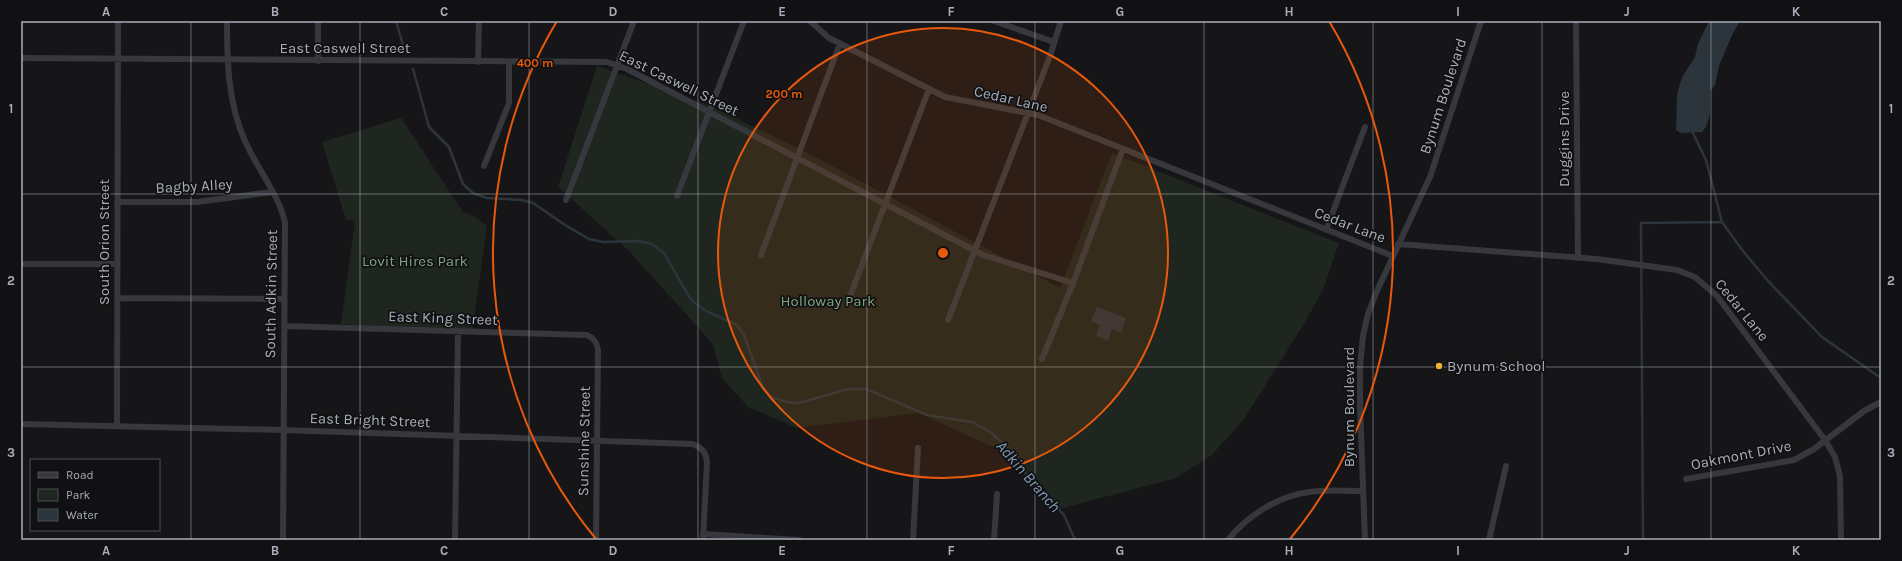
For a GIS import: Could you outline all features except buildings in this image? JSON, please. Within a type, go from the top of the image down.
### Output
[{"type":"street","name":"South Orion Street","points":[[118,21],[118,426]]},
{"type":"street","name":"South Adkin Street","points":[[227,21],[228,75],[238,122],[245,141],[284,216],[285,223],[283,540]]},
{"type":"street","points":[[318,21],[318,61]]},
{"type":"street","points":[[478,62],[479,21]]},
{"type":"street","points":[[566,200],[634,21]]},
{"type":"street","points":[[677,196],[744,21]]},
{"type":"street","name":"Cedar Lane","points":[[810,21],[829,38],[945,97],[1038,116],[1393,256],[1398,244],[1578,258],[1677,270],[1687,273],[1703,283],[1717,296],[1825,440],[1835,457],[1840,476],[1841,540]]},
{"type":"street","points":[[994,21],[1054,42]]},
{"type":"street","points":[[948,320],[1028,114],[1061,21]]},
{"type":"street","name":"Bynum Boulevard","points":[[1398,244],[1430,177],[1481,21]]},
{"type":"street","name":"Duggins Drive","points":[[1576,21],[1578,258]]},
{"type":"street","points":[[761,255],[840,43]]},
{"type":"street","name":"East Caswell Street","points":[[21,58],[607,62],[627,69],[975,251],[1073,283]]},
{"type":"street","points":[[484,166],[509,103],[509,62]]},
{"type":"street","points":[[850,296],[886,204],[928,89]]},
{"type":"street","points":[[1326,230],[1365,127]]},
{"type":"street","points":[[1042,359],[1073,283],[1123,149]]},
{"type":"street","name":"Bagby Alley","points":[[117,202],[197,202],[272,192]]},
{"type":"street","name":"Bynum Boulevard","points":[[1365,540],[1360,405],[1360,367],[1362,343],[1368,314],[1393,256]]},
{"type":"street","points":[[21,264],[117,264]]},
{"type":"street","points":[[117,298],[284,299]]},
{"type":"street","name":"East King Street","points":[[284,326],[587,335],[593,337],[597,343]]},
{"type":"street","points":[[455,540],[458,332]]},
{"type":"street","name":"Sunshine Street","points":[[596,540],[598,441],[597,343]]},
{"type":"street","name":"Oakmont Drive","points":[[1686,479],[1794,460],[1814,449],[1864,411],[1881,402]]},
{"type":"street","name":"East Bright Street","points":[[21,424],[283,430],[693,444],[701,447],[706,455],[707,462],[703,537]]},
{"type":"street","points":[[913,540],[918,448]]},
{"type":"street","points":[[1489,540],[1506,466]]},
{"type":"street","points":[[1228,540],[1246,522],[1260,511],[1284,499],[1310,492],[1362,491]]},
{"type":"street","points":[[994,540],[998,494]]},
{"type":"street","points":[[703,537],[799,540]]},
{"type":"green space","name":"Holloway Park","points":[[597,66],[708,105],[806,152],[1060,288],[1112,153],[1339,243],[1323,290],[1302,327],[1244,419],[1212,455],[1176,478],[1059,509],[1042,485],[999,450],[919,413],[797,428],[748,407],[722,378],[713,344],[629,251],[558,187]]},
{"type":"green space","name":"Lovit Hires Park","points":[[401,118],[463,212],[476,217],[487,226],[472,333],[341,324],[355,221],[346,220],[322,142]]},
{"type":"water","points":[[1709,21],[1740,21],[1732,35],[1719,66],[1715,85],[1710,91],[1710,114],[1706,127],[1702,132],[1681,133],[1676,130],[1677,95],[1682,77],[1695,57],[1698,44]]},
{"type":"water","points":[[1097,307],[1126,318],[1121,333],[1112,329],[1108,341],[1096,336],[1100,325],[1091,321]]},
{"type":"waterway","name":"Adkin Branch","points":[[396,21],[405,52]]},
{"type":"waterway","name":"Adkin Branch","points":[[413,69],[429,127],[449,147],[463,184],[473,193],[487,198],[522,200],[533,203],[565,225],[589,239],[603,242],[638,241],[652,244],[664,253],[691,300],[706,311],[737,325],[744,335],[763,388],[771,397],[787,402],[799,403],[848,389],[866,389],[927,415],[972,422],[992,433],[1014,455],[1026,474],[1064,515],[1075,540]]},
{"type":"waterway","points":[[1693,133],[1706,160],[1722,222],[1743,251],[1768,281],[1822,337],[1881,378]]},
{"type":"waterway","points":[[1643,540],[1641,223],[1722,222]]},
{"type":"place","name":"Bynum School","points":[[1439,366]]}]
